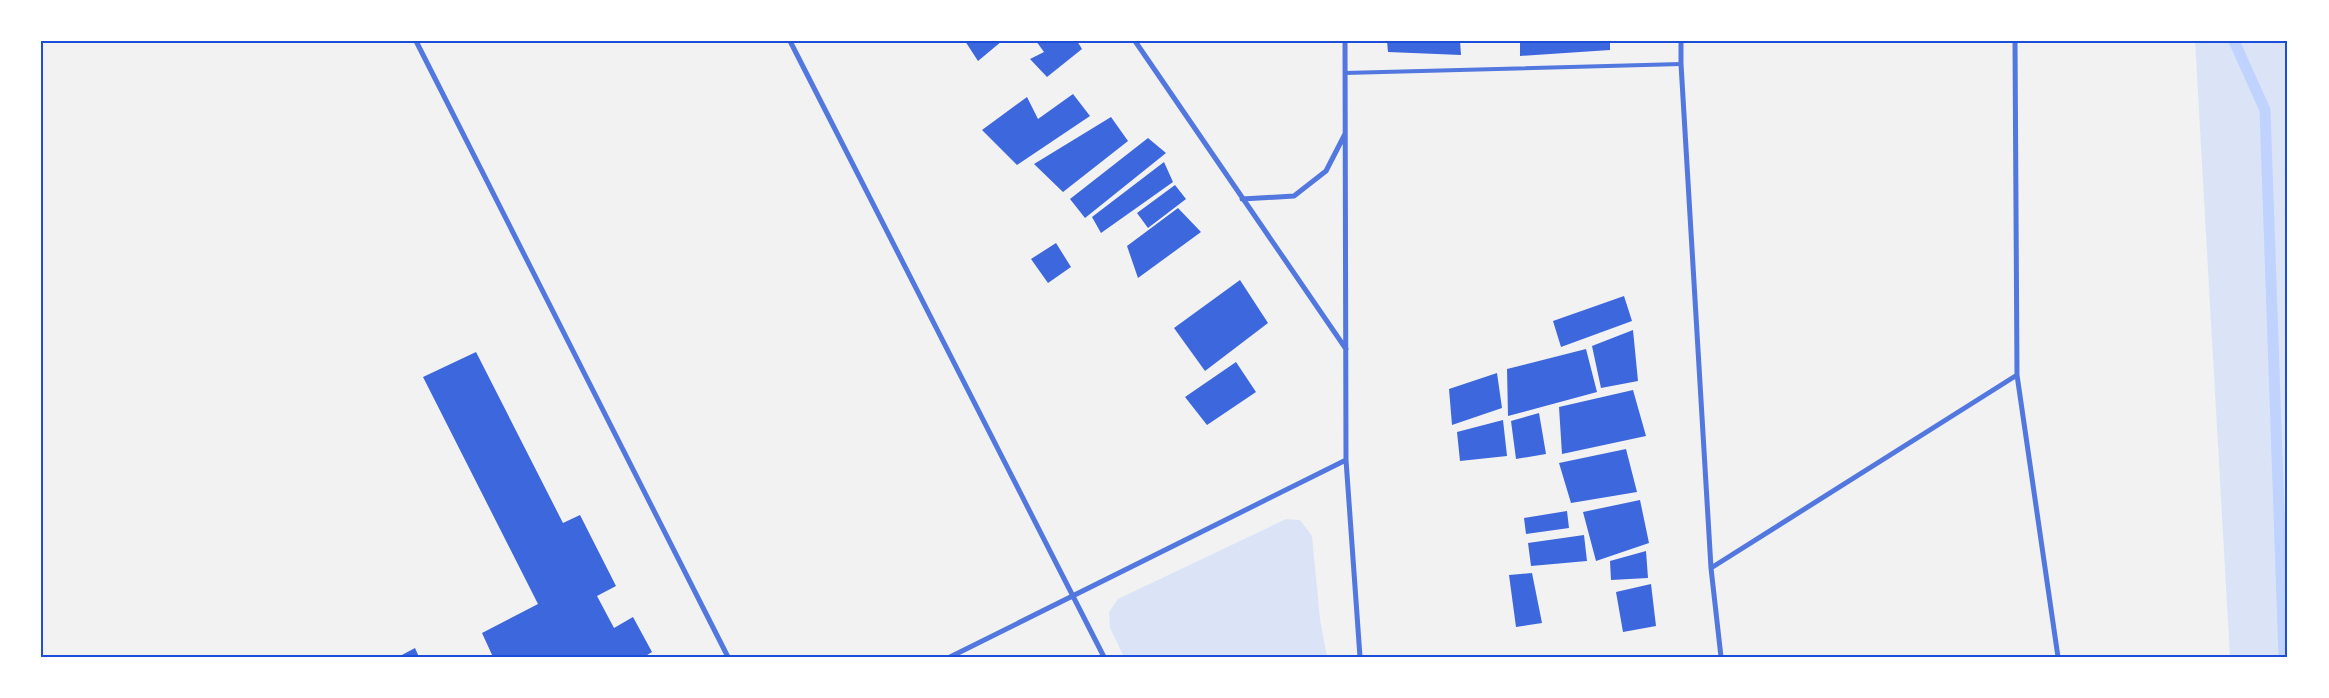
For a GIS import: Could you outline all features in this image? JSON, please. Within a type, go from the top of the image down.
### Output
[{"type":"street","points":[[416,41],[728,657]]},
{"type":"street","points":[[790,41],[1104,657]]},
{"type":"street","points":[[1134,41],[1346,350]]},
{"type":"street","points":[[1345,41],[1346,460],[1360,657]]},
{"type":"street","points":[[1681,41],[1680,64],[1711,568],[1721,657]]},
{"type":"street","points":[[2014,41],[2017,375],[2058,657]]},
{"type":"street","points":[[1242,199],[1294,196],[1326,171],[1345,134]]},
{"type":"street","points":[[1711,568],[2017,375]]},
{"type":"street","points":[[950,657],[1072,594],[1346,460]]},
{"type":"lane","points":[[1345,73],[1680,64]]},
{"type":"shaded area","points":[[2195,41],[2288,41],[2288,657],[2230,657]]},
{"type":"shaded area","points":[[1286,519],[1300,520],[1312,536],[1320,619],[1327,657],[1124,657],[1110,628],[1109,612],[1118,599]]},
{"type":"building","points":[[965,41],[1002,41],[978,61]]},
{"type":"building","points":[[1036,41],[1077,41],[1082,49],[1047,77],[1030,59],[1044,52]]},
{"type":"building","points":[[1387,41],[1460,41],[1461,55],[1388,52]]},
{"type":"building","points":[[1520,41],[1610,41],[1610,50],[1520,56]]},
{"type":"building","points":[[1073,94],[1090,116],[1017,165],[982,130],[1027,97],[1038,119]]},
{"type":"building","points":[[1111,117],[1128,141],[1063,192],[1034,164]]},
{"type":"building","points":[[1148,138],[1166,153],[1085,218],[1070,199]]},
{"type":"building","points":[[1164,162],[1173,182],[1101,233],[1092,217]]},
{"type":"building","points":[[1175,185],[1186,199],[1148,228],[1137,213]]},
{"type":"building","points":[[1178,208],[1201,232],[1138,278],[1127,246]]},
{"type":"building","points":[[1056,243],[1071,267],[1048,283],[1031,259]]},
{"type":"building","points":[[1240,280],[1268,323],[1205,371],[1174,328]]},
{"type":"building","points":[[1624,296],[1632,321],[1561,347],[1553,321]]},
{"type":"building","points":[[1633,330],[1638,381],[1601,388],[1592,346]]},
{"type":"building","points":[[1586,349],[1597,392],[1508,416],[1507,369]]},
{"type":"building","points":[[476,352],[563,523],[580,515],[616,586],[597,596],[614,628],[633,617],[652,652],[644,657],[493,657],[482,633],[538,604],[423,377]]},
{"type":"building","points":[[1236,362],[1256,392],[1207,425],[1185,397]]},
{"type":"building","points":[[1497,373],[1502,408],[1452,425],[1449,389]]},
{"type":"building","points":[[1633,390],[1646,436],[1562,454],[1559,407]]},
{"type":"building","points":[[1539,413],[1546,454],[1516,459],[1511,421]]},
{"type":"building","points":[[1503,420],[1507,456],[1460,461],[1457,432]]},
{"type":"building","points":[[1626,449],[1637,492],[1571,503],[1559,463]]},
{"type":"building","points":[[1640,500],[1649,543],[1596,561],[1583,512]]},
{"type":"building","points":[[1567,511],[1569,528],[1526,534],[1524,518]]},
{"type":"building","points":[[1584,535],[1587,561],[1531,566],[1528,543]]},
{"type":"building","points":[[1646,551],[1648,578],[1611,580],[1610,561]]},
{"type":"building","points":[[1532,573],[1542,623],[1516,627],[1509,575]]},
{"type":"building","points":[[1651,584],[1656,626],[1623,632],[1616,592]]},
{"type":"building","points":[[415,648],[419,657],[398,657]]},
{"type":"waterway","points":[[2234,41],[2265,110],[2284,657]]}]
